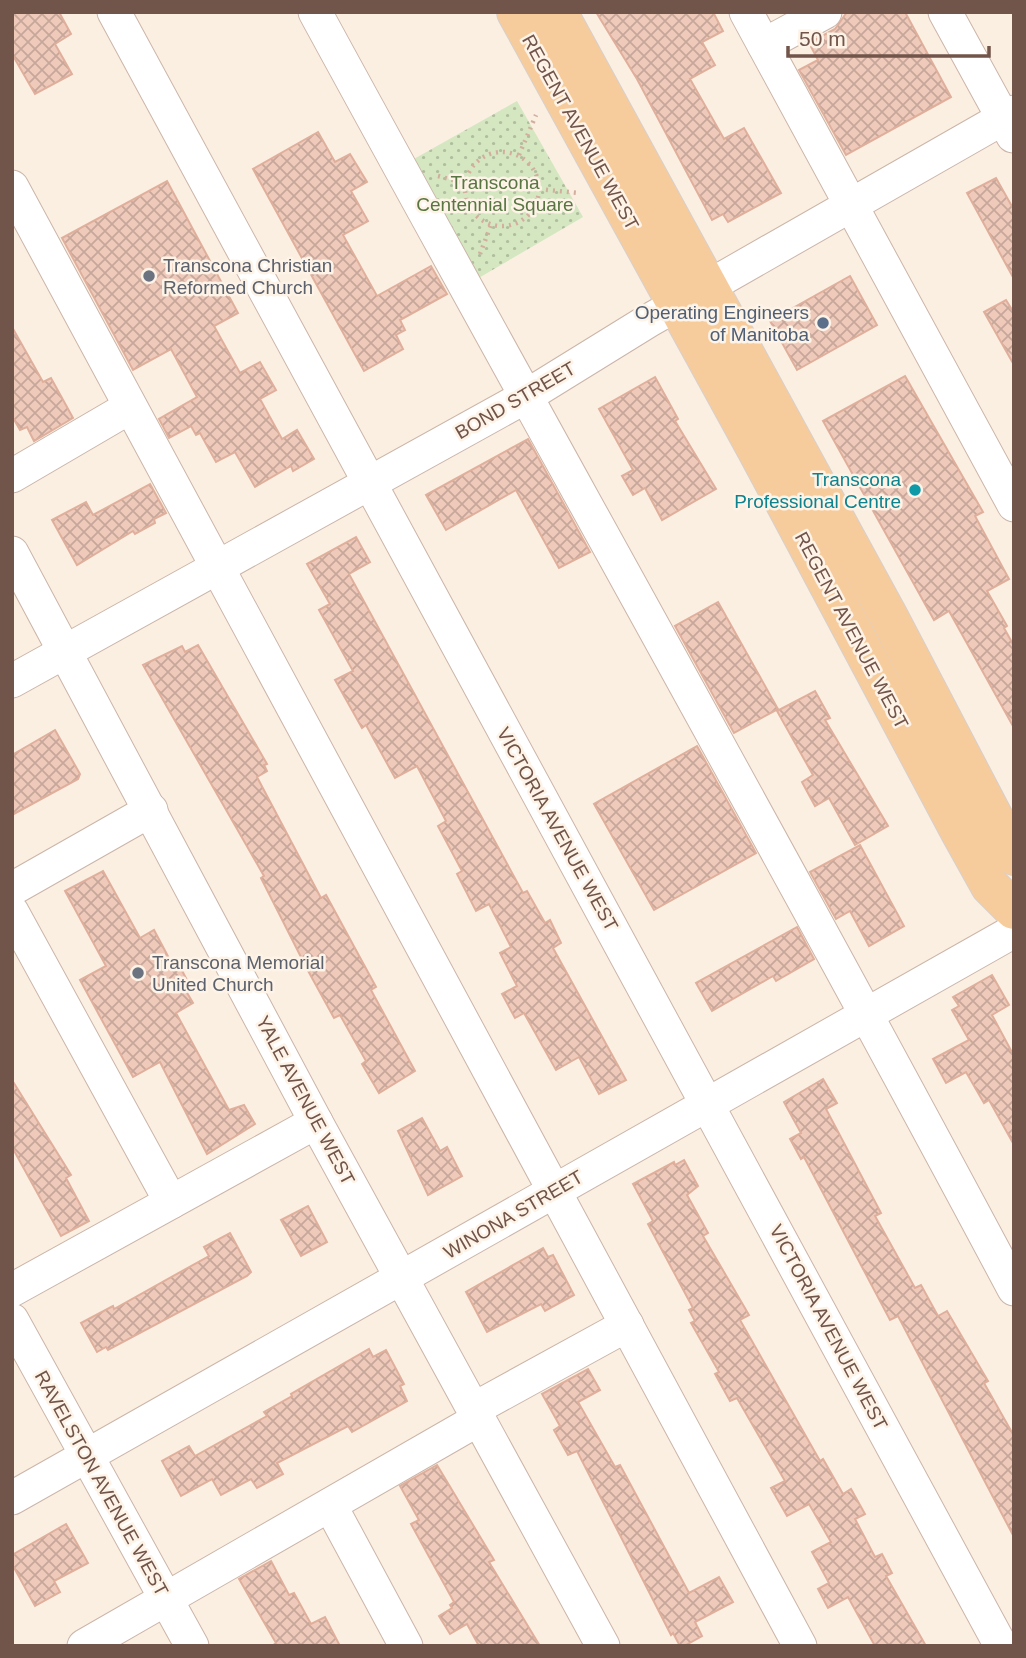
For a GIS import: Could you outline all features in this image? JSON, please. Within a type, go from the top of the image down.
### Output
[{"type":"main road","name":"REGENT AVENUE WEST","points":[[516,12],[889,617],[1014,856]]},
{"type":"main road","name":"REGENT AVENUE WEST","points":[[558,12],[693,297],[960,832],[990,886],[1014,910]]},
{"type":"street","name":"VICTORIA AVENUE WEST","points":[[114,12],[1001,1646]]},
{"type":"street","points":[[315,12],[524,397],[867,1013],[1014,1289]]},
{"type":"street","points":[[746,12],[1014,505]]},
{"type":"street","points":[[764,45],[825,12]]},
{"type":"street","points":[[945,12],[1010,123]]},
{"type":"street","name":"BOND STREET","points":[[12,681],[524,397],[851,207],[1010,123]]},
{"type":"street","points":[[12,187],[800,1646]]},
{"type":"street","points":[[12,476],[130,407]]},
{"type":"street","name":"YALE AVENUE WEST","points":[[12,553],[316,1122],[603,1646]]},
{"type":"street","points":[[12,889],[151,810]]},
{"type":"street","points":[[12,912],[171,1202]]},
{"type":"street","name":"WINONA STREET","points":[[12,1498],[1014,931]]},
{"type":"street","points":[[12,1290],[316,1122]]},
{"type":"street","name":"RAVELSTON AVENUE WEST","points":[[12,1320],[192,1646]]},
{"type":"street","points":[[84,1646],[330,1505],[627,1325]]},
{"type":"street","points":[[330,1505],[406,1646]]},
{"type":"path","points":[[519,155],[536,115]]},
{"type":"path","points":[[502,151],[519,155],[532,166],[538,180],[539,190],[533,210],[521,221],[506,227],[491,225],[475,216],[466,201],[464,183],[471,167],[484,155],[502,151]]},
{"type":"path","points":[[539,190],[578,193]]},
{"type":"green space","name":"Transcona Centennial Square","points":[[517,101],[583,217],[470,283],[405,164]]},
{"type":"building","points":[[12,12],[59,12],[71,34],[55,44],[72,74],[35,94],[12,54]]},
{"type":"building","points":[[596,12],[713,12],[723,31],[702,42],[715,65],[690,79],[724,139],[744,128],[781,193],[728,222],[723,214],[712,220],[637,79]]},
{"type":"building","points":[[847,12],[905,12],[951,97],[846,155],[799,70],[818,60],[809,43],[835,29]]},
{"type":"building","points":[[318,132],[335,162],[350,154],[367,182],[351,191],[368,221],[343,235],[377,296],[431,266],[447,294],[400,320],[405,330],[396,335],[403,349],[364,371],[253,169]]},
{"type":"building","points":[[996,178],[1014,210],[1014,279],[967,193]]},
{"type":"building","name":"Transcona Christian Reformed Church","points":[[167,181],[238,313],[214,326],[240,373],[260,362],[276,390],[260,399],[282,439],[297,430],[314,459],[293,471],[291,466],[255,487],[235,452],[216,462],[200,433],[196,435],[191,426],[169,438],[159,419],[197,397],[171,349],[133,370],[62,238]]},
{"type":"building","name":"Operating Engineers of Manitoba","points":[[850,276],[877,325],[797,370],[770,321]]},
{"type":"building","points":[[1006,300],[1014,313],[1014,365],[984,312]]},
{"type":"building","points":[[12,327],[43,382],[51,378],[73,418],[34,441],[27,427],[20,430],[12,416]]},
{"type":"building","points":[[905,376],[983,512],[975,516],[1009,579],[987,591],[1007,626],[1004,628],[1014,646],[1014,728],[949,611],[934,620],[823,421]]},
{"type":"building","points":[[655,377],[678,419],[675,421],[716,489],[662,520],[645,488],[633,495],[622,476],[633,470],[599,409]]},
{"type":"building","points":[[528,439],[590,552],[559,568],[516,490],[446,530],[426,495]]},
{"type":"building","points":[[150,484],[166,513],[154,519],[155,523],[135,534],[133,531],[77,565],[52,520],[86,502],[93,515]]},
{"type":"building","points":[[356,537],[370,562],[349,574],[523,893],[527,891],[545,923],[550,920],[561,943],[553,948],[626,1080],[599,1094],[579,1057],[556,1070],[524,1013],[515,1018],[502,994],[517,986],[500,953],[511,947],[489,904],[476,911],[457,874],[462,871],[438,826],[446,821],[417,766],[395,778],[366,725],[362,728],[335,680],[353,671],[319,610],[330,604],[307,564]]},
{"type":"building","points":[[718,602],[778,709],[734,733],[675,626]]},
{"type":"building","points":[[198,645],[267,764],[264,765],[267,771],[257,777],[321,898],[326,895],[376,987],[371,990],[415,1071],[379,1093],[362,1064],[366,1061],[340,1015],[334,1018],[306,967],[261,878],[264,876],[143,665],[182,646],[185,652]]},
{"type":"building","points":[[815,691],[830,718],[825,720],[888,826],[855,845],[829,798],[815,806],[802,782],[813,775],[777,711]]},
{"type":"building","points":[[55,730],[80,774],[78,779],[12,815],[12,755]]},
{"type":"building","points":[[697,746],[756,853],[654,910],[594,804]]},
{"type":"building","points":[[860,845],[904,926],[869,946],[850,911],[836,919],[810,872]]},
{"type":"building","name":"Transcona Memorial United Church","points":[[103,871],[140,938],[154,930],[171,962],[176,959],[191,988],[186,991],[193,1003],[176,1013],[229,1110],[244,1105],[255,1124],[207,1154],[160,1062],[133,1077],[80,980],[106,966],[65,891]]},
{"type":"building","points":[[797,927],[814,959],[776,981],[773,976],[712,1011],[696,983]]},
{"type":"building","points":[[992,975],[1009,1005],[992,1015],[1014,1056],[1014,1145],[989,1100],[984,1103],[966,1072],[946,1083],[933,1059],[969,1040],[952,1010],[959,1006],[953,997]]},
{"type":"building","points":[[823,1079],[837,1103],[826,1109],[881,1213],[875,1216],[915,1288],[921,1285],[938,1316],[947,1311],[988,1381],[984,1383],[1014,1436],[1014,1537],[898,1316],[890,1320],[804,1157],[801,1159],[790,1139],[801,1133],[784,1102]]},
{"type":"building","points":[[12,1080],[71,1175],[66,1178],[89,1221],[61,1236],[12,1147]]},
{"type":"building","points":[[422,1118],[440,1151],[447,1147],[462,1176],[428,1195],[398,1131]]},
{"type":"building","points":[[684,1160],[698,1186],[687,1195],[708,1233],[703,1236],[749,1315],[740,1320],[820,1461],[823,1459],[843,1494],[851,1489],[865,1514],[855,1519],[875,1557],[882,1554],[892,1573],[886,1576],[926,1646],[875,1646],[848,1597],[828,1608],[818,1589],[829,1583],[812,1552],[831,1542],[809,1504],[787,1516],[771,1488],[785,1481],[737,1398],[730,1401],[715,1374],[719,1372],[691,1323],[695,1321],[689,1310],[693,1308],[648,1224],[653,1221],[633,1184],[674,1162],[675,1165]]},
{"type":"building","points":[[308,1206],[327,1242],[301,1256],[281,1220]]},
{"type":"building","points":[[230,1233],[251,1272],[247,1276],[108,1350],[106,1347],[97,1352],[81,1323],[113,1306],[114,1309],[209,1256],[204,1247]]},
{"type":"building","points":[[543,1248],[548,1257],[553,1255],[574,1295],[545,1311],[541,1304],[487,1332],[466,1292]]},
{"type":"building","points":[[369,1349],[373,1357],[386,1350],[404,1384],[400,1386],[407,1401],[352,1432],[348,1426],[277,1463],[283,1474],[257,1488],[251,1479],[221,1495],[212,1479],[181,1496],[162,1461],[189,1446],[195,1456],[267,1416],[264,1412],[292,1396],[291,1394]]},
{"type":"building","points":[[588,1369],[600,1390],[578,1402],[615,1467],[620,1465],[689,1593],[719,1577],[733,1602],[695,1622],[702,1636],[684,1646],[680,1646],[673,1633],[671,1635],[577,1451],[568,1455],[554,1430],[560,1426],[542,1394]]},
{"type":"building","points":[[437,1465],[494,1560],[489,1562],[540,1646],[479,1646],[467,1624],[450,1634],[439,1616],[452,1608],[450,1605],[454,1602],[411,1524],[419,1520],[400,1486]]},
{"type":"building","points":[[66,1524],[88,1563],[54,1581],[60,1592],[35,1606],[12,1564],[12,1555]]},
{"type":"building","points":[[271,1561],[289,1595],[294,1593],[311,1624],[325,1617],[340,1646],[272,1646],[276,1643],[239,1579]]},
{"type":"place","name":"Transcona Christian Reformed Church","points":[[149,276]]},
{"type":"place","name":"Operating Engineers of Manitoba","points":[[823,323]]},
{"type":"place","name":"Transcona Professional Centre","points":[[915,490]]},
{"type":"place","name":"Transcona Memorial United Church","points":[[138,973]]}]
